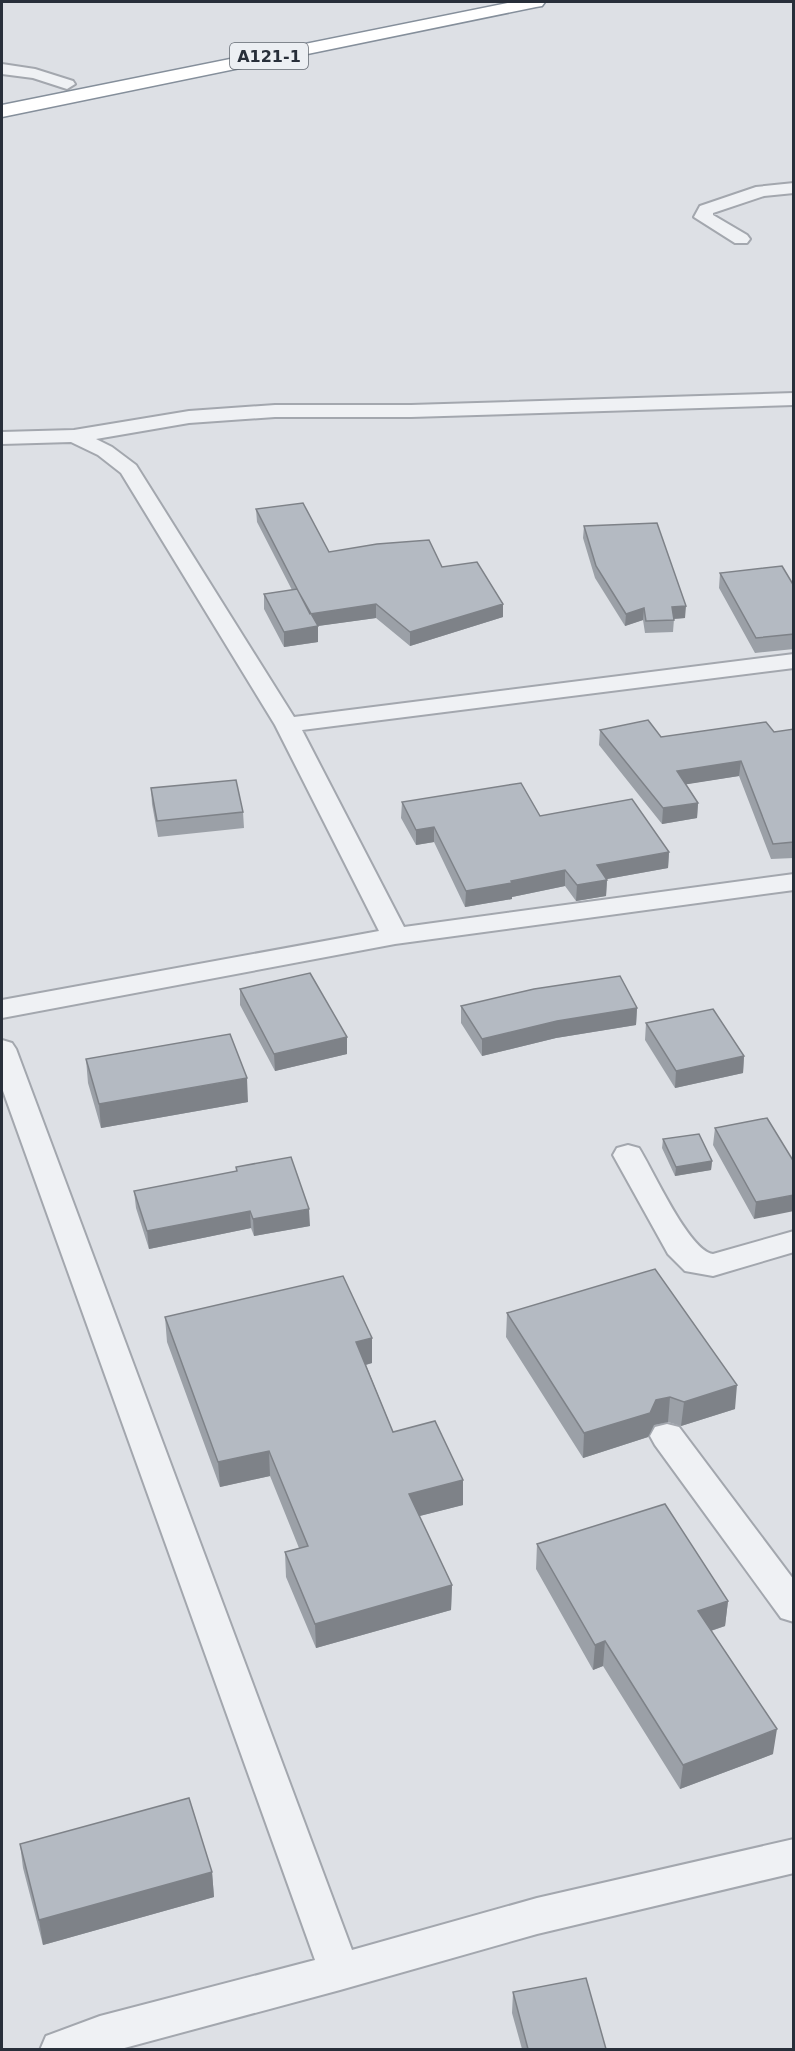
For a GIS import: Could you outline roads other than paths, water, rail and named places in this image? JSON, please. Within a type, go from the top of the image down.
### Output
[{"type":"highway","name":"A121-1","points":[[2,97],[472,2]]},
{"type":"highway","name":"A121-1","points":[[2,111],[536,2]]},
{"type":"street","points":[[2,69],[36,74],[67,84]]},
{"type":"street","points":[[741,239],[703,217],[706,210],[762,190],[794,188]]},
{"type":"street","points":[[2,438],[74,436],[189,417],[275,411],[411,411],[794,399]]},
{"type":"street","points":[[74,436],[105,451],[129,469],[287,725],[395,936]]},
{"type":"street","points":[[287,725],[794,661]]},
{"type":"street","points":[[2,1009],[395,936],[794,882]]},
{"type":"street","points":[[2,1049],[340,1972]]},
{"type":"street","points":[[628,1155],[679,1246],[696,1263],[713,1265],[794,1241]]},
{"type":"street","points":[[667,1436],[794,1608]]},
{"type":"street","points":[[61,2049],[100,2042],[537,1916],[794,1856]]}]
